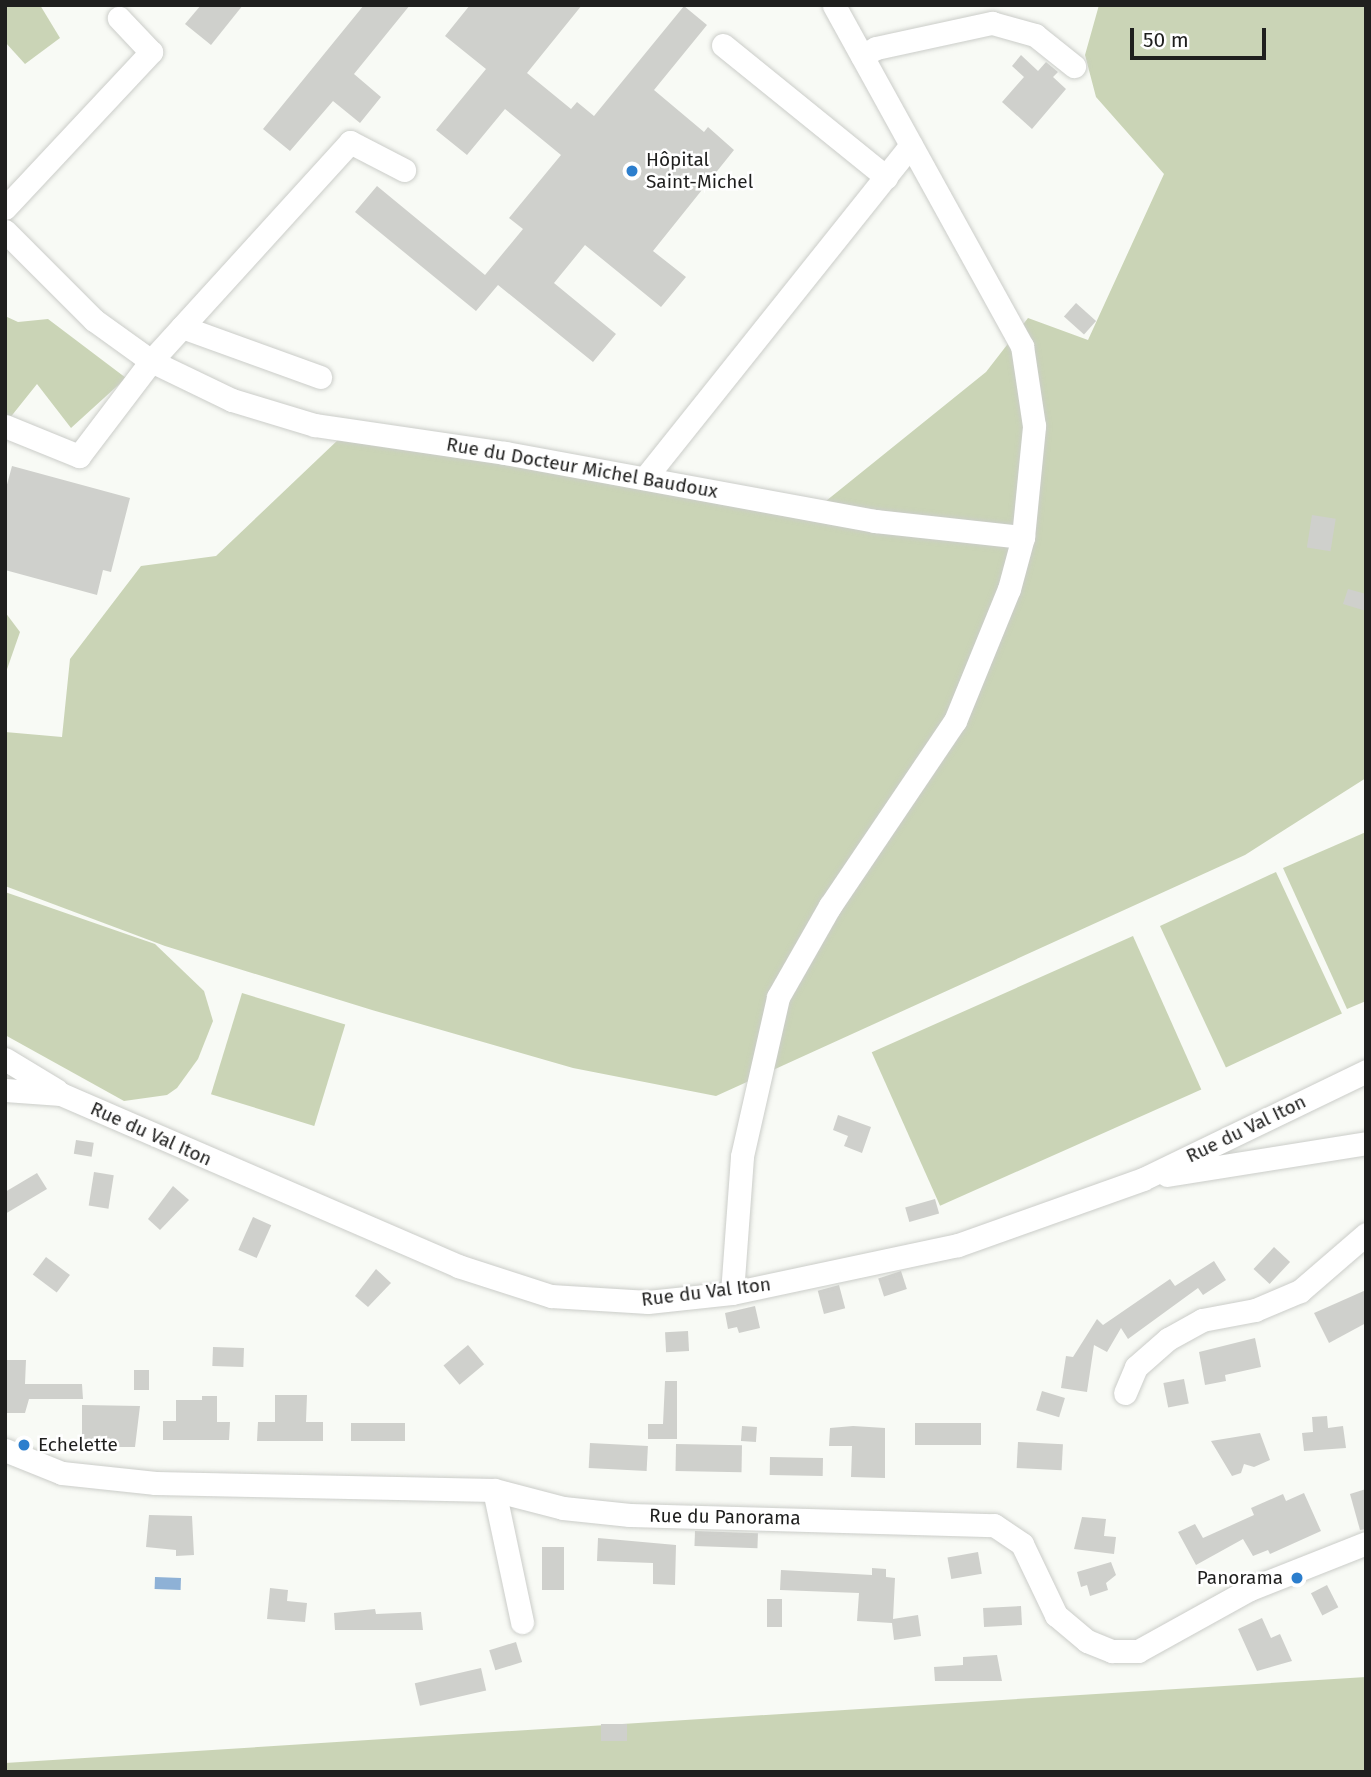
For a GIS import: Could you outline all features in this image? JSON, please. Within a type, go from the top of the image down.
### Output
[{"type":"street","points":[[732,1293],[742,1156],[778,998],[830,906],[955,721],[1009,589],[1023,537],[1034,426],[1022,346],[834,5]]},
{"type":"street","points":[[5,208],[151,52],[119,18]]},
{"type":"street","points":[[862,57],[876,48],[992,23],[1035,35],[1074,66]]},
{"type":"street","points":[[723,45],[886,177]]},
{"type":"street","points":[[5,426],[79,456],[151,361],[350,142],[404,170]]},
{"type":"street","points":[[645,478],[911,145]]},
{"type":"street","name":"Rue du Docteur Michel Baudoux","points":[[5,231],[65,295],[151,361],[232,400],[315,425],[645,478],[875,521],[1023,537]]},
{"type":"street","points":[[182,327],[320,376]]},
{"type":"street","points":[[5,1059],[61,1094]]},
{"type":"street","name":"Rue du Val Iton","points":[[5,1090],[61,1094],[458,1266],[551,1296],[648,1302],[732,1293],[958,1245],[1143,1179],[1366,1071]]},
{"type":"street","points":[[1143,1179],[1366,1143]]},
{"type":"street","points":[[1125,1393],[1136,1367],[1168,1339],[1202,1320],[1255,1310],[1300,1291],[1366,1234]]},
{"type":"street","name":"Rue du Panorama","points":[[5,1450],[62,1473],[155,1483],[494,1490],[563,1508],[631,1515],[994,1525],[1022,1544],[1056,1615],[1087,1642],[1112,1651],[1138,1651],[1250,1589],[1366,1543]]},
{"type":"street","points":[[494,1490],[523,1622]]},
{"type":"green space","points":[[5,5],[40,5],[60,38],[25,64],[5,42]]},
{"type":"green space","points":[[1099,5],[1366,5],[1366,778],[1245,855],[716,1096],[573,1068],[372,1010],[165,946],[5,886],[5,732],[62,737],[70,659],[141,566],[216,556],[340,438],[821,505],[986,372],[1028,318],[1088,340],[1164,174],[1096,97],[1085,55]]},
{"type":"green space","points":[[5,316],[18,322],[48,319],[126,378],[71,428],[37,384],[5,424]]},
{"type":"green space","points":[[5,612],[20,632],[5,675]]},
{"type":"green space","points":[[1366,832],[1366,1001],[1347,1009],[1283,868]]},
{"type":"green space","points":[[1276,872],[1342,1013],[1226,1067],[1160,926]]},
{"type":"green space","points":[[5,892],[155,944],[204,991],[213,1021],[198,1059],[177,1088],[167,1095],[124,1101],[5,1035]]},
{"type":"green space","points":[[1133,936],[1201,1089],[940,1206],[872,1052]]},
{"type":"green space","points":[[242,993],[345,1025],[314,1126],[211,1094]]},
{"type":"green space","points":[[1366,1677],[1366,1772],[5,1772],[5,1763]]},
{"type":"water","points":[[155,1577],[181,1578],[181,1590],[155,1589]]},
{"type":"building","points":[[201,5],[243,5],[211,45],[185,24]]},
{"type":"building","points":[[364,5],[410,5],[354,74],[381,97],[360,123],[333,101],[290,151],[263,129]]},
{"type":"building","name":"Hôpital Saint-Michel","points":[[470,5],[582,5],[527,73],[571,109],[577,102],[594,116],[684,6],[707,25],[654,90],[704,132],[708,127],[734,150],[653,251],[686,277],[661,307],[585,245],[554,283],[616,334],[593,362],[498,285],[476,311],[355,212],[377,186],[485,275],[523,229],[509,218],[561,155],[505,109],[467,155],[436,130],[486,69],[445,36]]},
{"type":"building","points":[[1021,55],[1038,71],[1046,62],[1058,72],[1053,77],[1066,89],[1032,129],[1002,102],[1024,77],[1012,66]]},
{"type":"building","points":[[1076,303],[1096,321],[1084,334],[1064,316]]},
{"type":"building","points":[[12,466],[130,498],[111,572],[103,570],[97,595],[5,570],[5,492]]},
{"type":"building","points":[[1312,515],[1336,519],[1331,551],[1307,548]]},
{"type":"building","points":[[1348,589],[1366,594],[1366,611],[1343,604]]},
{"type":"building","points":[[838,1115],[871,1127],[862,1153],[844,1146],[848,1136],[833,1130]]},
{"type":"building","points":[[76,1140],[94,1143],[92,1157],[74,1154]]},
{"type":"building","points":[[94,1172],[114,1175],[108,1209],[89,1206]]},
{"type":"building","points":[[37,1173],[47,1189],[5,1214],[5,1192]]},
{"type":"building","points":[[173,1186],[189,1200],[160,1230],[148,1219]]},
{"type":"building","points":[[935,1199],[939,1213],[909,1222],[905,1208]]},
{"type":"building","points":[[253,1217],[271,1225],[257,1258],[238,1250]]},
{"type":"building","points":[[1274,1247],[1290,1262],[1270,1284],[1254,1269]]},
{"type":"building","points":[[46,1257],[70,1275],[57,1293],[33,1275]]},
{"type":"building","points":[[1214,1261],[1226,1280],[1203,1295],[1198,1288],[1128,1339],[1121,1328],[1107,1352],[1094,1345],[1087,1392],[1061,1388],[1066,1356],[1073,1357],[1097,1319],[1103,1325],[1170,1279],[1175,1286]]},
{"type":"building","points":[[376,1269],[391,1283],[368,1307],[355,1296]]},
{"type":"building","points":[[901,1271],[907,1289],[884,1296],[878,1278]]},
{"type":"building","points":[[839,1285],[845,1308],[824,1314],[818,1291]]},
{"type":"building","points":[[1366,1290],[1366,1323],[1329,1343],[1314,1313]]},
{"type":"building","points":[[755,1306],[760,1328],[739,1333],[737,1327],[728,1329],[725,1313]]},
{"type":"building","points":[[688,1331],[689,1351],[666,1352],[665,1332]]},
{"type":"building","points":[[1255,1338],[1261,1367],[1225,1375],[1226,1381],[1205,1385],[1199,1352]]},
{"type":"building","points":[[468,1345],[484,1364],[460,1385],[443,1366]]},
{"type":"building","points":[[213,1347],[244,1348],[243,1367],[212,1366]]},
{"type":"building","points":[[6,1360],[26,1360],[25,1384],[82,1384],[83,1399],[29,1399],[25,1413],[5,1413]]},
{"type":"building","points":[[134,1370],[149,1370],[149,1390],[134,1390]]},
{"type":"building","points":[[1184,1379],[1189,1404],[1168,1408],[1163,1383]]},
{"type":"building","points":[[665,1381],[677,1381],[677,1439],[648,1439],[648,1424],[663,1424]]},
{"type":"building","points":[[1042,1391],[1065,1398],[1059,1417],[1036,1410]]},
{"type":"building","points":[[275,1395],[307,1395],[306,1422],[323,1422],[323,1441],[257,1441],[258,1422],[275,1422]]},
{"type":"building","points":[[202,1396],[217,1396],[217,1422],[230,1422],[229,1440],[163,1440],[163,1421],[176,1421],[176,1400],[202,1400]]},
{"type":"building","points":[[82,1405],[140,1406],[135,1447],[108,1447],[108,1439],[82,1439]]},
{"type":"building","points":[[1327,1416],[1328,1428],[1343,1426],[1346,1448],[1304,1451],[1302,1433],[1313,1432],[1312,1417]]},
{"type":"building","points":[[351,1423],[405,1423],[405,1441],[351,1441]]},
{"type":"building","points":[[915,1423],[981,1423],[981,1445],[915,1445]]},
{"type":"building","points":[[742,1426],[757,1427],[756,1442],[741,1441]]},
{"type":"building","points":[[830,1428],[885,1428],[885,1478],[851,1477],[852,1446],[829,1446]]},
{"type":"building","points":[[1260,1433],[1270,1460],[1254,1467],[1244,1464],[1241,1473],[1232,1476],[1211,1441]]},
{"type":"building","points":[[1018,1442],[1063,1444],[1062,1470],[1017,1468]]},
{"type":"building","points":[[590,1443],[648,1446],[647,1471],[589,1468]]},
{"type":"building","points":[[676,1444],[742,1445],[742,1472],[676,1471]]},
{"type":"building","points":[[770,1457],[823,1458],[823,1476],[770,1475]]},
{"type":"building","points":[[1366,1489],[1366,1529],[1360,1530],[1350,1494]]},
{"type":"building","points":[[1304,1493],[1321,1531],[1270,1554],[1268,1550],[1253,1556],[1243,1539],[1196,1565],[1178,1532],[1195,1524],[1203,1538],[1254,1515],[1251,1508],[1283,1494],[1286,1501]]},
{"type":"building","points":[[149,1515],[192,1516],[194,1555],[176,1556],[176,1550],[146,1547]]},
{"type":"building","points":[[1082,1517],[1106,1519],[1104,1536],[1116,1537],[1114,1554],[1074,1549]]},
{"type":"building","points":[[695,1531],[758,1533],[757,1548],[694,1546]]},
{"type":"building","points":[[598,1538],[676,1545],[675,1585],[653,1584],[653,1563],[597,1561]]},
{"type":"building","points":[[542,1547],[564,1547],[564,1590],[542,1590]]},
{"type":"building","points":[[978,1552],[982,1574],[951,1579],[947,1557]]},
{"type":"building","points":[[1111,1562],[1116,1575],[1106,1583],[1108,1590],[1090,1596],[1087,1585],[1081,1587],[1077,1572]]},
{"type":"building","points":[[872,1568],[886,1569],[886,1577],[895,1578],[893,1619],[918,1615],[921,1636],[894,1640],[892,1623],[857,1621],[859,1593],[780,1590],[781,1570],[872,1575]]},
{"type":"building","points":[[1327,1585],[1338,1607],[1322,1615],[1311,1593]]},
{"type":"building","points":[[270,1588],[288,1590],[287,1601],[307,1603],[305,1622],[267,1619]]},
{"type":"building","points":[[767,1599],[782,1599],[782,1627],[767,1627]]},
{"type":"building","points":[[1021,1606],[1022,1625],[984,1627],[983,1608]]},
{"type":"building","points":[[375,1609],[376,1614],[421,1612],[423,1630],[335,1630],[334,1613]]},
{"type":"building","points":[[1262,1618],[1271,1638],[1280,1634],[1292,1661],[1257,1671],[1238,1629]]},
{"type":"building","points":[[516,1642],[522,1662],[495,1670],[489,1650]]},
{"type":"building","points":[[997,1655],[1002,1681],[935,1681],[934,1667],[963,1665],[963,1657]]},
{"type":"building","points":[[481,1668],[486,1690],[420,1706],[415,1683]]},
{"type":"building","points":[[601,1724],[627,1724],[627,1741],[601,1741]]},
{"type":"place","name":"Hôpital Saint-Michel","points":[[632,171]]},
{"type":"place","name":"Echelette","points":[[24,1445]]},
{"type":"place","name":"Panorama","points":[[1297,1578]]}]
